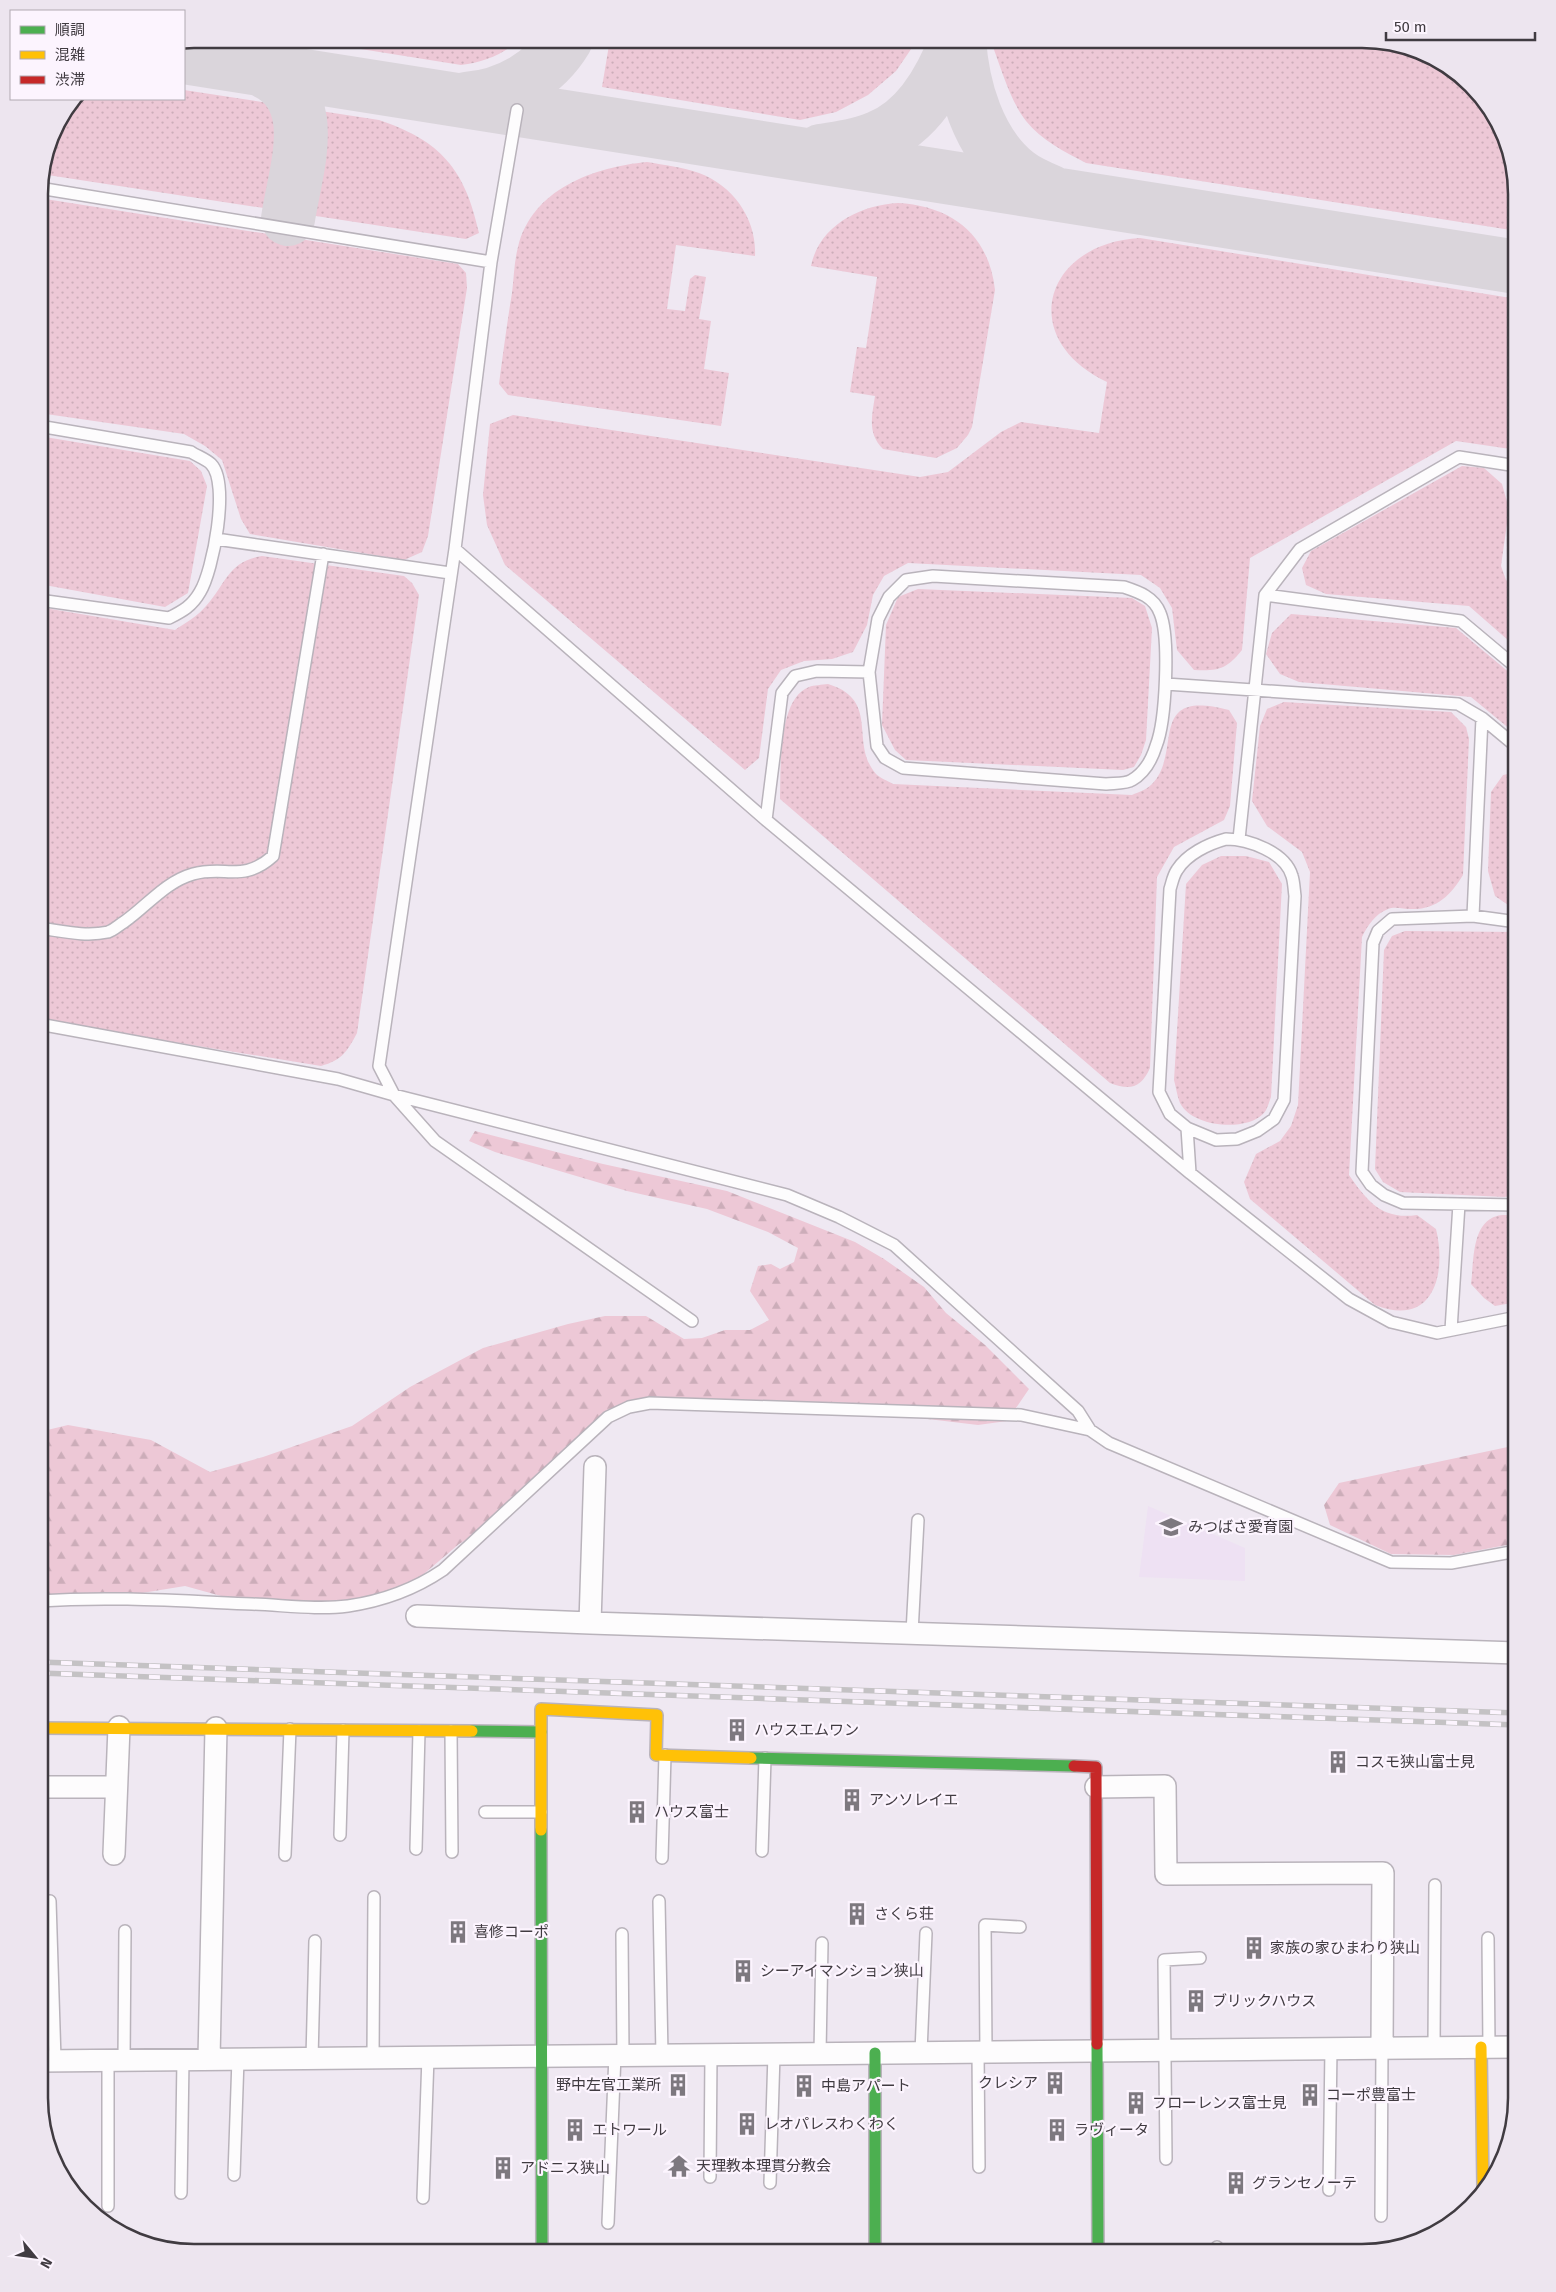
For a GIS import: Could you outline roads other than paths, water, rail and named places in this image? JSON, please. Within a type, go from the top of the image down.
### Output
[{"type":"street","points":[[590,1623],[595,1466]]},
{"type":"street","points":[[418,1616],[1508,1653]]},
{"type":"street","points":[[542,2244],[542,1709],[657,1715],[656,1755],[1096,1767],[1098,2244]]},
{"type":"street","points":[[114,1854],[119,1727]]},
{"type":"street","points":[[48,1728],[541,1732]]},
{"type":"street","points":[[209,2059],[216,1728]]},
{"type":"street","points":[[1096,1787],[1165,1786],[1166,1874],[1383,1873],[1382,2048]]},
{"type":"street","points":[[48,1787],[116,1787]]},
{"type":"street","points":[[1483,2180],[1485,2047]]},
{"type":"street","points":[[48,2061],[1508,2047]]},
{"type":"street","points":[[874,2244],[875,2053]]},
{"type":"lane","points":[[518,110],[491,262],[454,549],[379,1066],[394,1095],[435,1141],[692,1321]]},
{"type":"lane","points":[[48,189],[491,262]]},
{"type":"lane","points":[[48,426],[191,452],[212,465],[220,489],[216,539],[202,590],[187,610],[168,618],[48,601]]},
{"type":"lane","points":[[1238,839],[1265,595],[1300,549],[1460,457],[1508,465]]},
{"type":"lane","points":[[216,539],[450,573]]},
{"type":"lane","points":[[454,549],[766,820],[1190,1173],[1348,1299],[1391,1322],[1437,1332],[1508,1319]]},
{"type":"lane","points":[[48,929],[85,934],[110,931],[145,908],[168,885],[194,874],[252,870],[260,867],[273,856],[323,554]]},
{"type":"lane","points":[[933,576],[1124,587],[1146,595],[1160,612],[1165,647],[1166,684],[1157,744],[1146,768],[1131,781],[1106,784],[903,768],[885,758],[877,746],[869,672],[878,619],[889,597],[906,580],[933,576]]},
{"type":"lane","points":[[1265,595],[1461,620],[1508,660]]},
{"type":"lane","points":[[766,820],[777,716],[782,693],[795,676],[817,671],[869,672]]},
{"type":"lane","points":[[1166,684],[1458,704],[1482,718],[1508,740]]},
{"type":"lane","points":[[1473,916],[1482,718]]},
{"type":"lane","points":[[1226,839],[1238,839],[1256,845],[1280,859],[1292,874],[1296,896],[1284,1100],[1274,1119],[1257,1131],[1237,1139],[1216,1140],[1187,1128],[1170,1114],[1159,1092],[1170,889],[1177,870],[1203,848],[1209,844],[1226,839]]},
{"type":"lane","points":[[1508,921],[1473,916],[1392,919],[1378,931],[1373,943],[1362,1172],[1370,1186],[1384,1195],[1403,1203],[1508,1205]]},
{"type":"lane","points":[[48,1026],[338,1079],[787,1195],[839,1217],[894,1246],[1078,1411],[1090,1430]]},
{"type":"lane","points":[[1187,1128],[1190,1173]]},
{"type":"lane","points":[[1452,1330],[1459,1204]]},
{"type":"lane","points":[[48,1600],[139,1599],[346,1606],[381,1599],[422,1584],[443,1570],[608,1417],[630,1407],[650,1403],[1021,1415],[1090,1430],[1109,1443],[1391,1562],[1451,1563],[1508,1553]]},
{"type":"lane","points":[[912,1633],[918,1520]]},
{"type":"lane","points":[[285,1855],[290,1729]]},
{"type":"lane","points":[[340,1834],[343,1730]]},
{"type":"lane","points":[[416,1849],[419,1731]]},
{"type":"lane","points":[[452,1731],[452,1852]]},
{"type":"lane","points":[[662,1858],[665,1755]]},
{"type":"lane","points":[[762,1850],[765,1758]]},
{"type":"lane","points":[[485,1812],[541,1812]]},
{"type":"lane","points":[[1434,2047],[1435,1885]]},
{"type":"lane","points":[[374,1897],[374,2058]]},
{"type":"lane","points":[[48,2008],[50,1901]]},
{"type":"lane","points":[[659,1901],[662,2055]]},
{"type":"lane","points":[[979,2167],[985,1925],[1020,1927]]},
{"type":"lane","points":[[108,2206],[125,1931]]},
{"type":"lane","points":[[608,2223],[619,2055],[622,1934]]},
{"type":"lane","points":[[921,2052],[926,1934]]},
{"type":"lane","points":[[1485,2047],[1488,1938]]},
{"type":"lane","points":[[312,2058],[315,1941]]},
{"type":"lane","points":[[820,2053],[822,1943]]},
{"type":"lane","points":[[1166,2159],[1164,1960],[1200,1958]]},
{"type":"lane","points":[[1329,2190],[1331,2048]]},
{"type":"lane","points":[[1381,2216],[1382,2048]]},
{"type":"lane","points":[[710,2177],[711,2054]]},
{"type":"lane","points":[[770,2183],[774,2054]]},
{"type":"lane","points":[[423,2198],[428,2057]]},
{"type":"lane","points":[[182,2193],[183,2059]]},
{"type":"lane","points":[[234,2175],[238,2059]]},
{"type":"railway","points":[[48,1662],[1508,1713]]},
{"type":"railway","points":[[48,1673],[1508,1725]]},
{"type":"place","name":"みつばさ愛育園","points":[[1171,1527]]},
{"type":"place","name":"ハウスエムワン","points":[[737,1730]]},
{"type":"place","name":"コスモ狭山富士見","points":[[1338,1762]]},
{"type":"place","name":"アンソレイエ","points":[[852,1800]]},
{"type":"place","name":"ハウス富士","points":[[637,1812]]},
{"type":"place","name":"さくら荘","points":[[857,1914]]},
{"type":"place","name":"喜修コーポ","points":[[458,1932]]},
{"type":"place","name":"家族の家ひまわり狭山","points":[[1254,1948]]},
{"type":"place","name":"シーアイマンション狭山","points":[[743,1971]]},
{"type":"place","name":"ブリックハウス","points":[[1196,2001]]},
{"type":"place","name":"クレシア","points":[[1055,2083]]},
{"type":"place","name":"野中左官工業所","points":[[678,2085]]},
{"type":"place","name":"中島アパート","points":[[804,2086]]},
{"type":"place","name":"コーポ豊富士","points":[[1310,2095]]},
{"type":"place","name":"フローレンス富士見","points":[[1136,2103]]},
{"type":"place","name":"レオパレスわくわく","points":[[747,2124]]},
{"type":"place","name":"エトワール","points":[[575,2130]]},
{"type":"place","name":"ラヴィータ","points":[[1057,2130]]},
{"type":"place","name":"天理教本理貫分教会","points":[[679,2166]]},
{"type":"place","name":"アドニス狭山","points":[[503,2168]]},
{"type":"place","name":"グランセノーテ","points":[[1236,2183]]}]
